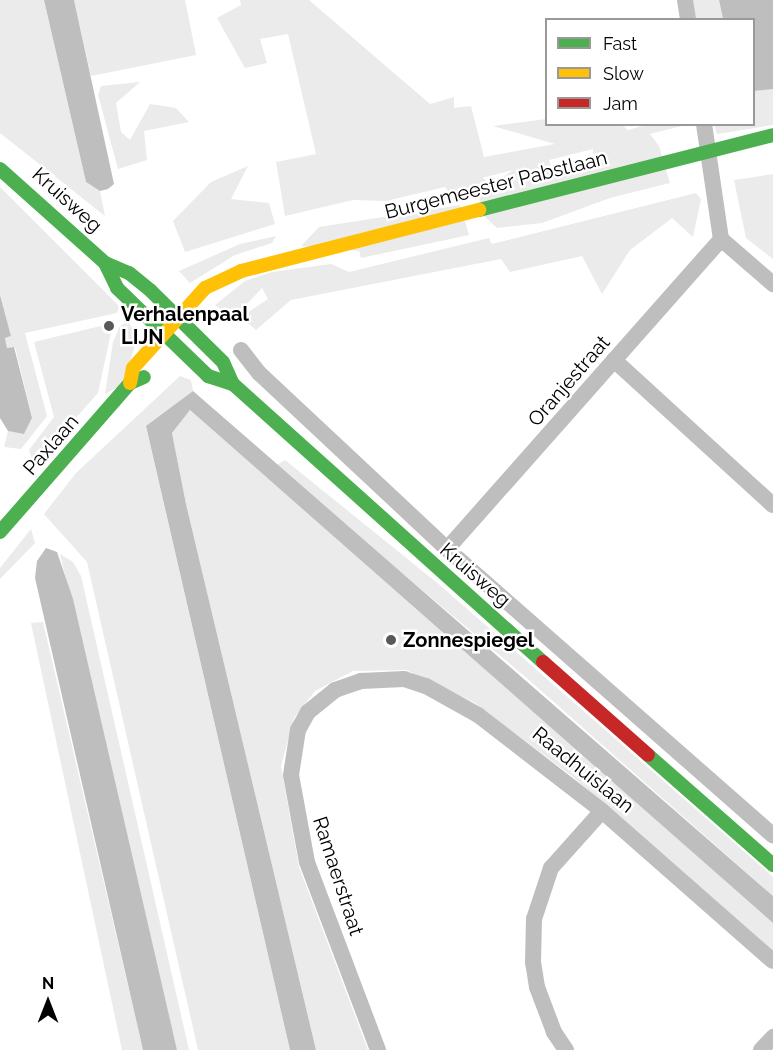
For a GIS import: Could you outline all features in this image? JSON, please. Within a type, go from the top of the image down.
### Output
[{"type":"street","points":[[684,0],[687,18]]},
{"type":"street","points":[[704,126],[721,239],[773,284]]},
{"type":"street","name":"Burgemeester Pabstlaan","points":[[178,316],[205,288],[252,268],[773,135]]},
{"type":"street","name":"Kruisweg","points":[[0,170],[105,263],[129,273],[178,316],[223,362],[233,384],[344,488],[773,865]]},
{"type":"street","name":"Oranjestraat","points":[[447,549],[721,239]]},
{"type":"street","name":"Kruisweg","points":[[105,263],[117,288],[208,376],[233,384]]},
{"type":"street","name":"Burgemeester Pabstlaan","points":[[169,338],[189,328],[231,277]]},
{"type":"street","name":"Paxlaan","points":[[0,532],[130,383],[133,368],[169,338],[178,316]]},
{"type":"street","name":"Kruisweg","points":[[241,350],[259,373],[447,549],[773,835]]},
{"type":"street","points":[[614,360],[773,505]]},
{"type":"street","name":"Raadhuislaan","points":[[335,690],[382,678],[426,686],[506,734],[602,811],[773,961]]},
{"type":"street","name":"Ramaerstraat","points":[[335,690],[314,705],[298,730],[292,786],[307,862],[378,1050]]},
{"type":"street","points":[[566,1050],[554,1032],[537,987],[533,963],[534,919],[551,868],[602,811]]},
{"type":"street","points":[[761,1050],[773,1037]]},
{"type":"shaded area","points":[[0,0],[44,0],[86,182],[100,191],[105,216],[0,133]]},
{"type":"shaded area","points":[[44,0],[74,0],[114,184],[108,189],[100,191],[86,182]]},
{"type":"shaded area","points":[[74,0],[185,0],[196,55],[91,76]]},
{"type":"shaded area","points":[[240,0],[309,0],[430,104],[454,97],[454,108],[471,106],[484,157],[555,144],[493,126],[545,119],[545,126],[623,126],[628,130],[642,126],[682,126],[650,134],[659,146],[670,183],[610,198],[542,223],[497,228],[481,213],[478,186],[467,189],[456,202],[445,187],[386,201],[353,200],[285,216],[276,162],[316,154],[288,34],[260,39],[267,63],[245,68],[217,18],[241,5]],"holes":[[[593,149],[592,166],[555,178],[549,160]],[[513,170],[492,185],[482,178]]]},
{"type":"shaded area","points":[[693,0],[719,0],[723,18],[695,18]]},
{"type":"shaded area","points":[[719,0],[773,0],[773,89],[755,91],[755,18],[723,18]]},
{"type":"shaded area","points":[[140,82],[116,103],[121,132],[130,140],[150,104],[176,108],[189,122],[144,131],[147,160],[118,169],[98,95],[101,86]]},
{"type":"shaded area","points":[[773,89],[773,125],[717,134],[714,126],[755,126],[755,91]]},
{"type":"shaded area","points":[[248,166],[231,199],[269,203],[275,224],[185,252],[173,221],[211,182]]},
{"type":"shaded area","points":[[773,174],[773,259],[746,238],[734,180]]},
{"type":"shaded area","points":[[0,187],[119,306],[117,313],[25,333],[47,416],[21,449],[4,447],[8,431],[24,434],[32,418],[15,347],[7,348],[5,337],[11,336],[0,295]]},
{"type":"shaded area","points":[[696,193],[701,199],[693,237],[672,218],[630,250],[602,294],[582,256],[510,272],[501,259],[291,300],[256,330],[241,317],[268,299],[262,288],[233,319],[215,305],[245,281],[272,272],[331,264],[349,272],[489,238],[492,244]]},
{"type":"shaded area","points":[[460,205],[469,235],[361,258],[359,251],[301,246],[319,227]]},
{"type":"shaded area","points":[[276,236],[272,243],[235,255],[190,283],[179,271],[240,244]]},
{"type":"shaded area","points":[[0,295],[11,336],[5,338],[7,348],[14,347],[32,418],[24,434],[8,431],[0,418]]},
{"type":"shaded area","points":[[128,321],[136,335],[134,349],[122,385],[105,394],[113,342],[120,326]]},
{"type":"shaded area","points":[[113,323],[98,393],[34,465],[29,450],[54,417],[34,342]]},
{"type":"shaded area","points":[[180,376],[191,380],[193,391],[146,427],[290,1050],[198,1050],[87,562],[44,514],[76,473]]},
{"type":"shaded area","points":[[193,391],[773,896],[773,923],[190,410],[172,433],[186,504],[316,1050],[290,1050],[146,426]]},
{"type":"shaded area","points":[[190,410],[773,923],[773,951],[573,777],[475,703],[406,670],[353,671],[315,691],[294,718],[281,766],[299,867],[368,1050],[316,1050],[186,504],[172,433]]},
{"type":"shaded area","points":[[285,460],[441,586],[773,877],[773,896],[529,680],[275,466]]},
{"type":"shaded area","points":[[31,529],[35,543],[0,579],[0,568]]},
{"type":"shaded area","points":[[46,548],[57,552],[73,599],[177,1050],[143,1050],[35,578],[37,561]]},
{"type":"shaded area","points":[[60,554],[73,562],[81,576],[189,1050],[177,1050]]},
{"type":"shaded area","points":[[43,622],[143,1050],[122,1050],[31,623]]},
{"type":"traffic: fast","points":[[479,210],[773,135]]},
{"type":"traffic: fast","points":[[0,169],[105,263],[117,288],[208,376],[233,384]]},
{"type":"traffic: fast","points":[[105,263],[129,273],[151,291],[223,362],[233,384],[543,662]]},
{"type":"traffic: fast","points":[[0,532],[130,383],[144,377]]},
{"type":"traffic: fast","points":[[648,755],[773,865]]},
{"type":"traffic: slow","points":[[130,383],[133,368],[205,288],[241,271],[479,210]]},
{"type":"traffic: jam","points":[[543,662],[648,755]]},
{"type":"place","name":"Verhalenpaal LIJN","points":[[109,326]]},
{"type":"place","name":"Zonnespiegel","points":[[391,640]]}]
